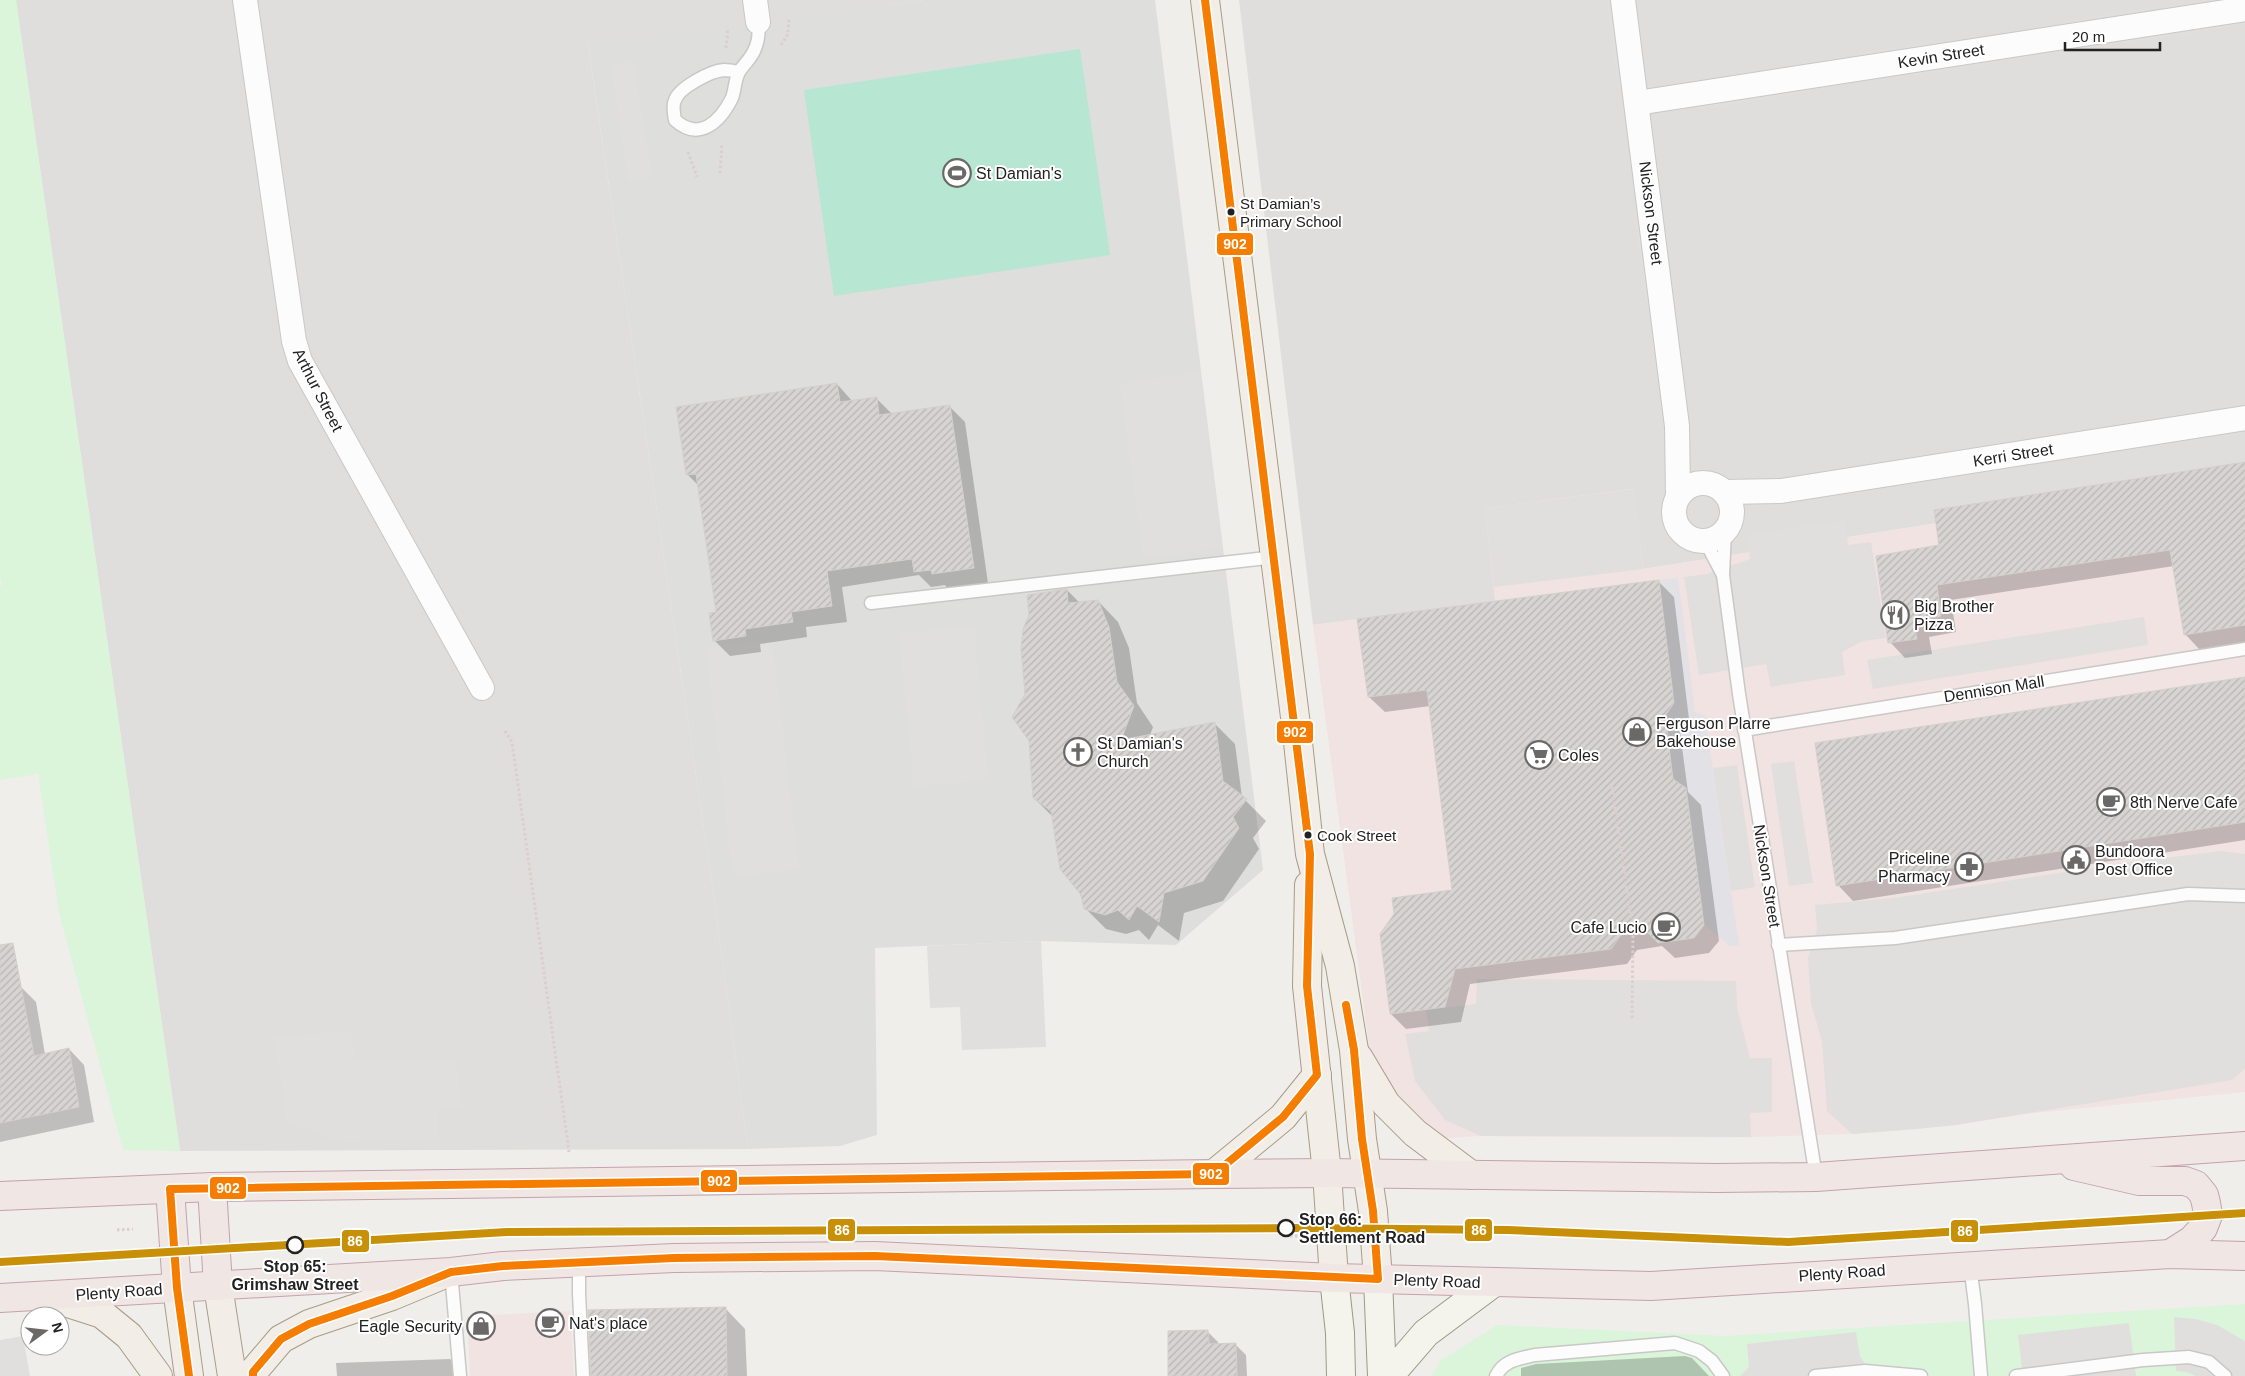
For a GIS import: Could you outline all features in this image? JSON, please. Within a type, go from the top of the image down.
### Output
[{"type":"highway","points":[[0,1196],[212,1187],[1214,1174],[1327,1173],[1816,1177],[2245,1146]]},
{"type":"highway","points":[[2046,1160],[2140,1181],[2185,1181],[2196,1185],[2204,1195],[2208,1216],[2203,1228],[2192,1240],[2170,1254]]},
{"type":"highway","points":[[212,1187],[218,1286]]},
{"type":"highway","points":[[170,1189],[177,1288]]},
{"type":"highway","name":"Plenty Road","points":[[0,1298],[451,1272],[503,1266],[674,1258],[876,1256],[1334,1278],[1651,1286],[2170,1254],[2245,1256]]},
{"type":"main road","points":[[1205,0],[1310,854],[1307,986],[1327,1173],[1341,1376]]},
{"type":"main road","points":[[1310,854],[1340,966],[1354,1050],[1367,1174],[1373,1211],[1382,1376]]},
{"type":"main road","points":[[1354,1050],[1386,1104],[1415,1133],[1471,1175]]},
{"type":"main road","points":[[1214,1174],[1283,1117],[1317,1075]]},
{"type":"main road","points":[[252,1376],[253,1372],[281,1339],[309,1324],[392,1296],[451,1272]]},
{"type":"main road","points":[[1389,1376],[1426,1333],[1492,1283]]},
{"type":"main road","points":[[218,1286],[232,1376]]},
{"type":"main road","points":[[177,1288],[188,1376]]},
{"type":"main road","points":[[46,1296],[102,1314],[129,1336],[158,1376]]},
{"type":"street","name":"Arthur Street","points":[[245,0],[294,341],[300,361],[482,688]]},
{"type":"street","name":"Nickson Street","points":[[1623,0],[1678,426],[1678,495]]},
{"type":"street","name":"Kevin Street","points":[[1637,103],[2245,9]]},
{"type":"street","name":"Kerri Street","points":[[1721,519],[1781,491],[2245,418]]},
{"type":"street","name":"Nickson Street","points":[[1678,426],[1701,483]]},
{"type":"street","points":[[1710,483],[1721,519],[1696,540],[1687,537],[1676,524],[1674,508],[1678,495],[1692,485],[1710,483]]},
{"type":"lane","points":[[739,72],[723,70],[717,72],[700,79],[679,93],[674,101],[675,120],[690,130],[706,128],[717,118],[731,100],[739,72],[751,57],[758,40],[757,11]]},
{"type":"lane","name":"Nickson Street","points":[[1721,519],[1723,576],[1744,730],[1816,1177]]},
{"type":"lane","name":"Nickson Street","points":[[1721,519],[1723,576]]},
{"type":"lane","points":[[871,603],[1275,558]]},
{"type":"lane","name":"Dennison Mall","points":[[1744,730],[2245,649]]},
{"type":"lane","points":[[1778,945],[1895,938],[2188,894],[2245,896]]},
{"type":"lane","points":[[580,1262],[579,1293],[583,1376]]},
{"type":"lane","points":[[1970,1265],[1981,1376]]},
{"type":"lane","points":[[451,1272],[460,1376]]},
{"type":"lane","points":[[1496,1376],[1501,1366],[1512,1360],[1535,1356],[1675,1344],[1699,1351],[1712,1361],[1723,1376]]},
{"type":"lane","points":[[2016,1376],[2143,1360],[2190,1358],[2209,1362],[2225,1376]]},
{"type":"lane","points":[[1815,1376],[1865,1370],[1921,1376]]},
{"type":"path","points":[[505,731],[512,742],[570,1159],[571,1183]]},
{"type":"path","points":[[1612,787],[1633,933],[1632,1020]]},
{"type":"path","points":[[117,1230],[133,1229]]},
{"type":"path","points":[[1410,1245],[1411,1235]]},
{"type":"path","points":[[1290,1236],[1304,1236]]},
{"type":"shaded area","points":[[16,0],[924,0],[588,45],[711,877],[748,1149],[180,1151]]},
{"type":"shaded area","points":[[924,0],[1155,0],[1263,870],[1176,945],[1041,941],[875,948],[877,1135],[840,1146],[748,1149],[711,877],[588,44]]},
{"type":"shaded area","points":[[1239,0],[2245,0],[2245,475],[1643,569],[1632,489],[1486,508],[1496,601],[1313,625]]},
{"type":"shaded area","points":[[1617,5],[1628,86],[1618,88],[1607,7]]},
{"type":"shaded area","points":[[2147,8],[2148,15],[2067,28],[2065,21]]},
{"type":"shaded area","points":[[2245,16],[2245,25],[2121,44],[2120,36]]},
{"type":"shaded area","points":[[1936,41],[1937,49],[1858,61],[1857,53]]},
{"type":"shaded area","points":[[1995,56],[1996,63],[1915,76],[1913,68]]},
{"type":"shaded area","points":[[634,61],[652,177],[628,181],[611,64]]},
{"type":"shaded area","points":[[1809,84],[1810,92],[1698,110],[1696,102]]},
{"type":"shaded area","points":[[1643,209],[1655,301],[1646,302],[1633,210]]},
{"type":"shaded area","points":[[1200,372],[1223,548],[1143,558],[1120,383]]},
{"type":"shaded area","points":[[2245,475],[2245,1092],[2024,1114],[1956,1125],[1852,1134],[1751,1137],[1481,1136],[1430,1139],[1380,1072],[1369,1045],[1313,625],[1495,601],[1485,508],[1633,489],[1643,569]]},
{"type":"shaded area","points":[[1633,489],[1643,569],[1494,587],[1485,508]]},
{"type":"shaded area","points":[[1845,520],[1848,545],[1871,542],[1886,638],[1863,641],[1842,652],[1845,675],[1771,687],[1766,664],[1699,675],[1684,577],[1707,574],[1750,559],[1747,535]]},
{"type":"shaded area","points":[[1678,578],[1695,712],[1705,716],[1739,945],[1730,946],[1704,925],[1686,788],[1673,779],[1606,788],[1597,725],[1665,716],[1674,703],[1659,580]]},
{"type":"shaded area","points":[[2144,617],[2148,645],[1873,689],[1867,660]]},
{"type":"shaded area","points":[[974,627],[988,780],[914,787],[899,633]]},
{"type":"shaded area","points":[[772,640],[799,869],[733,877],[706,647]]},
{"type":"shaded area","points":[[1794,761],[1813,883],[1789,886],[1771,764]]},
{"type":"shaded area","points":[[1737,765],[1755,887],[1731,891],[1713,768]]},
{"type":"shaded area","points":[[2221,851],[2245,854],[2245,1069],[2232,1080],[1956,1125],[1852,1134],[1827,1111],[1822,1041],[1811,1004],[1808,958],[1817,929],[1815,905],[1893,898],[2132,862]]},
{"type":"shaded area","points":[[1041,941],[1046,1047],[962,1050],[960,1007],[930,1008],[927,946]]},
{"type":"shaded area","points":[[1477,979],[1736,981],[1737,1007],[1750,1058],[1772,1058],[1772,1112],[1750,1113],[1751,1137],[1481,1136],[1445,1120],[1415,1081],[1405,1034],[1429,1031],[1426,1010],[1476,1004]]},
{"type":"shaded area","points":[[351,1032],[355,1061],[456,1061],[461,1108],[438,1110],[438,1140],[343,1142],[287,1122],[274,1036]]},
{"type":"shaded area","points":[[571,1311],[574,1376],[470,1376],[467,1316]]},
{"type":"shaded area","points":[[2174,1317],[2196,1319],[2217,1325],[2245,1341],[2245,1376],[2196,1376],[2176,1371]]},
{"type":"shaded area","points":[[2129,1323],[2136,1376],[2023,1376],[2018,1335]]},
{"type":"shaded area","points":[[1856,1332],[1860,1356],[1872,1376],[1740,1376],[1749,1367],[1747,1344]]},
{"type":"shaded area","points":[[20,1337],[20,1356],[26,1356],[30,1376],[0,1376],[0,1340]]},
{"type":"green space","points":[[0,0],[16,0],[180,1151],[123,1150],[59,913],[38,774],[0,780],[0,586],[2,585],[0,576]]},
{"type":"green space","name":"St Damian's","points":[[1080,49],[1110,255],[834,296],[804,90]]},
{"type":"green space","points":[[2245,1304],[2245,1376],[1432,1376],[1440,1361],[1497,1325],[1725,1336]]},
{"type":"building","points":[[837,383],[840,402],[877,397],[879,415],[950,405],[974,568],[932,574],[931,570],[914,572],[912,559],[827,571],[832,606],[791,612],[793,622],[745,629],[746,636],[713,641],[709,613],[716,612],[696,474],[686,475],[676,407]]},
{"type":"building","points":[[2245,462],[2245,625],[2184,635],[2170,550],[1937,585],[1941,616],[1914,622],[1917,639],[1888,643],[1876,556],[1939,545],[1934,510]]},
{"type":"building","points":[[1659,580],[1674,703],[1665,716],[1673,779],[1686,788],[1704,925],[1694,938],[1658,943],[1646,931],[1621,935],[1611,949],[1455,969],[1445,1007],[1390,1014],[1380,934],[1394,914],[1392,898],[1452,890],[1427,690],[1368,697],[1357,619]]},
{"type":"building","name":"St Damian's Church","points":[[1067,589],[1068,603],[1098,600],[1109,627],[1117,682],[1134,706],[1121,740],[1215,722],[1223,781],[1247,799],[1233,817],[1239,828],[1203,881],[1164,893],[1159,922],[1137,906],[1129,920],[1118,910],[1105,915],[1084,909],[1081,895],[1060,869],[1051,811],[1033,798],[1029,741],[1012,717],[1025,694],[1021,649],[1023,629],[1029,615],[1027,595]]},
{"type":"building","points":[[2245,677],[2245,822],[1836,886],[1815,743]]},
{"type":"building","points":[[13,943],[34,1056],[69,1048],[79,1107],[0,1123],[0,945]]},
{"type":"building","points":[[726,1307],[727,1376],[591,1376],[588,1310]]},
{"type":"building","points":[[1208,1330],[1209,1344],[1236,1343],[1237,1376],[1168,1376],[1168,1331]]},
{"type":"transit line","name":"902","points":[[189,1376],[177,1288],[170,1189],[1214,1174],[1283,1117],[1317,1075],[1307,986],[1310,854],[1205,0]]},
{"type":"transit line","name":"902","points":[[253,1376],[253,1372],[281,1339],[309,1324],[392,1296],[451,1272],[503,1266],[674,1258],[875,1256],[1378,1279],[1373,1211],[1362,1139],[1354,1050],[1346,1005]]},
{"type":"transit line","name":"86","points":[[0,1262],[507,1232],[1304,1228],[1508,1230],[1788,1242],[2245,1213]]},
{"type":"place","name":"St Damian's","points":[[957,173]]},
{"type":"place","name":"St Damian’s Primary School","points":[[1231,212]]},
{"type":"place","name":"Big Brother Pizza","points":[[1895,615]]},
{"type":"place","name":"Ferguson Plarre Bakehouse","points":[[1637,732]]},
{"type":"place","name":"St Damian's Church","points":[[1078,752]]},
{"type":"place","name":"Coles","points":[[1539,755]]},
{"type":"place","name":"8th Nerve Cafe","points":[[2111,802]]},
{"type":"place","name":"Cook Street","points":[[1308,835]]},
{"type":"place","name":"Bundoora Post Office","points":[[2076,860]]},
{"type":"place","name":"Priceline Pharmacy","points":[[1969,867]]},
{"type":"place","name":"Cafe Lucio","points":[[1666,927]]},
{"type":"place","name":"Stop 66: Settlement Road","points":[[1286,1228]]},
{"type":"place","name":"Stop 65: Grimshaw Street","points":[[295,1245]]},
{"type":"place","name":"Nat's place","points":[[550,1323]]},
{"type":"place","name":"Eagle Security","points":[[481,1326]]}]
